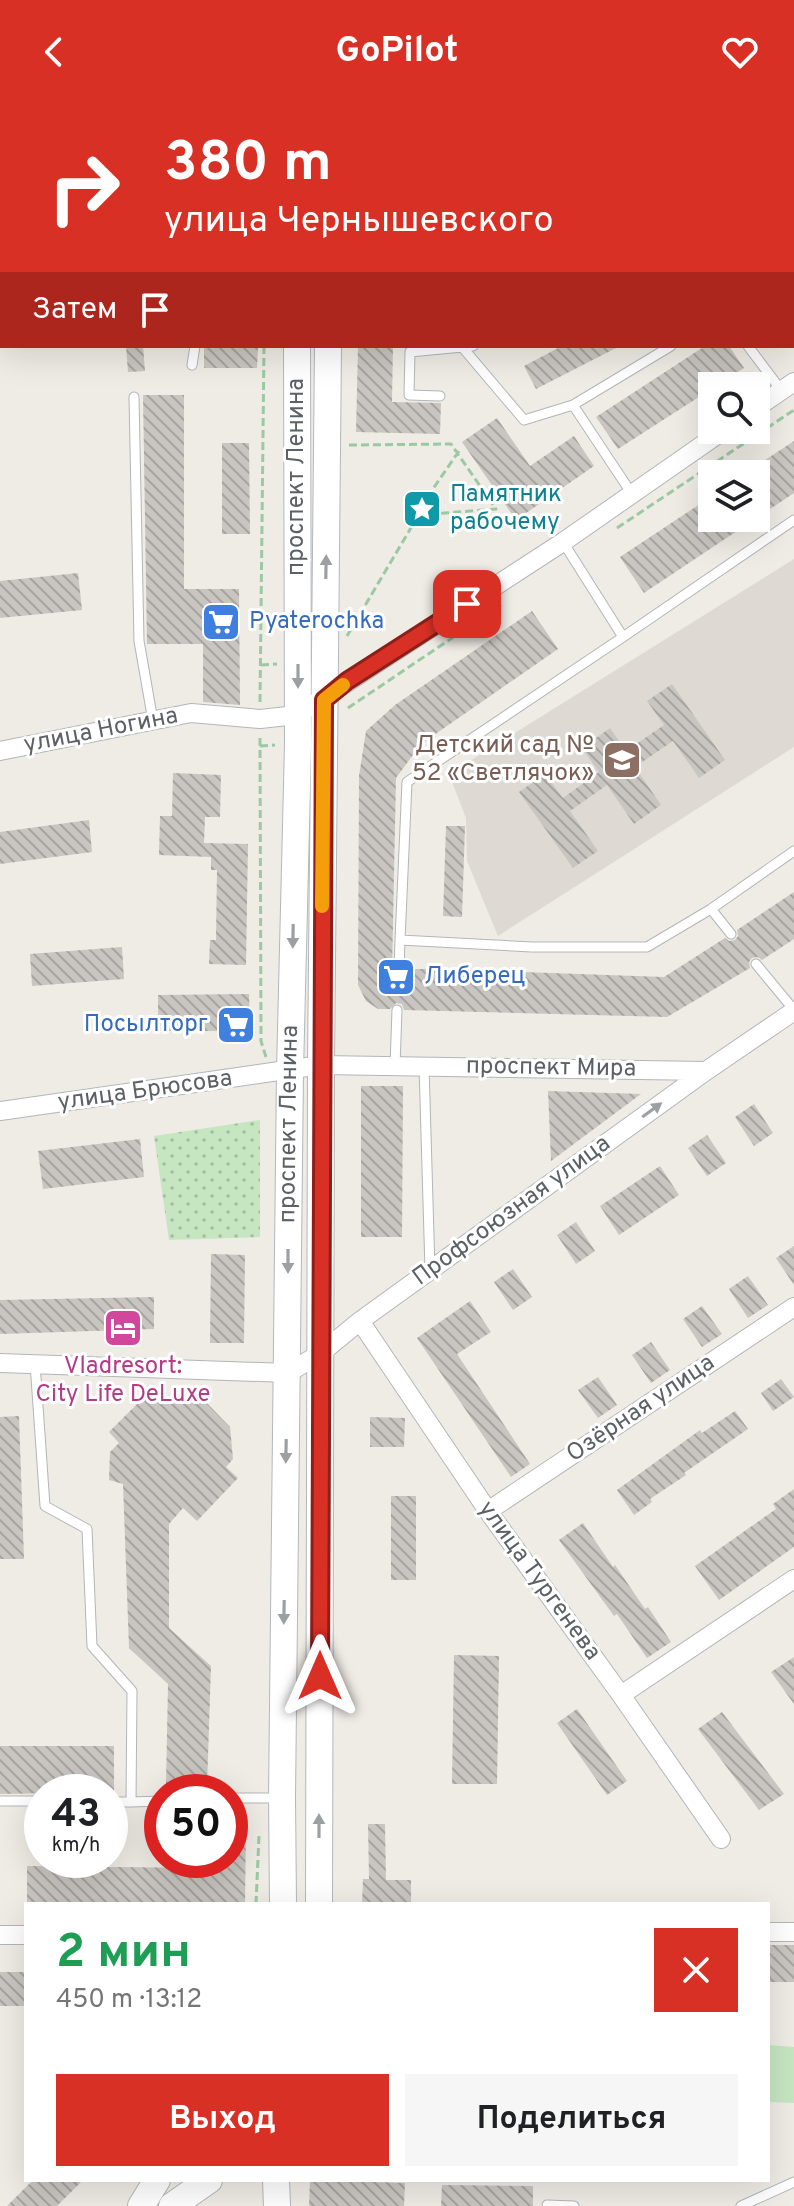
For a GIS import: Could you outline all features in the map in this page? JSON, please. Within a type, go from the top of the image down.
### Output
[{"type":"main road","name":"проспект Ленина","points":[[283,1902],[288,1373],[281,1072],[297,715],[297,348]]},
{"type":"main road","name":"проспект Ленина","points":[[319,1902],[321,1065],[328,348]]},
{"type":"main road","points":[[141,2206],[156,2182]]},
{"type":"main road","points":[[172,2206],[206,2182]]},
{"type":"main road","points":[[276,2182],[277,2206]]},
{"type":"street","points":[[770,398],[788,386]]},
{"type":"street","points":[[297,715],[563,542],[704,444]]},
{"type":"street","name":"улица Ногина","points":[[0,751],[191,713],[260,719],[297,715]]},
{"type":"street","points":[[706,1071],[794,1010]]},
{"type":"street","name":"проспект Мира","points":[[281,1072],[321,1065],[706,1071]]},
{"type":"street","name":"Профсоюзная улица","points":[[288,1373],[321,1353],[360,1321],[706,1071]]},
{"type":"street","name":"улица Брюсова","points":[[0,1111],[281,1072]]},
{"type":"street","name":"Озёрная улица","points":[[488,1511],[794,1307]]},
{"type":"street","name":"улица Тургенева","points":[[360,1321],[488,1511],[721,1839]]},
{"type":"street","points":[[0,1363],[288,1373]]},
{"type":"street","points":[[621,1695],[794,1579]]},
{"type":"street","points":[[770,1932],[794,1932]]},
{"type":"street","points":[[0,1935],[24,1935]]},
{"type":"lane","points":[[192,365],[195,348]]},
{"type":"lane","points":[[440,396],[409,395],[410,352],[456,348]]},
{"type":"lane","points":[[469,348],[524,420],[573,405],[668,348]]},
{"type":"lane","points":[[750,348],[788,386]]},
{"type":"lane","points":[[134,397],[139,641],[153,721]]},
{"type":"lane","points":[[573,405],[632,494]]},
{"type":"lane","points":[[399,969],[407,782],[794,520]]},
{"type":"lane","points":[[563,542],[623,637]]},
{"type":"lane","points":[[400,940],[532,947],[647,947],[711,909],[794,851]]},
{"type":"lane","points":[[711,909],[731,934]]},
{"type":"lane","points":[[756,964],[794,1010]]},
{"type":"lane","points":[[395,1066],[397,1010]]},
{"type":"lane","points":[[424,1066],[430,1270]]},
{"type":"lane","points":[[35,1363],[45,1506],[87,1529],[92,1646],[132,1691],[131,1802],[144,1802]]},
{"type":"lane","points":[[248,1798],[282,1798]]},
{"type":"lane","points":[[0,1801],[24,1801]]},
{"type":"lane","points":[[741,2206],[794,2182]]},
{"type":"lane","points":[[547,2205],[574,2206]]},
{"type":"path","points":[[264,348],[261,1041],[281,1072]]},
{"type":"path","points":[[345,445],[451,444],[459,451],[496,509],[432,514],[415,521],[346,638],[346,624]]},
{"type":"path","points":[[415,521],[410,505],[426,499],[459,451]]},
{"type":"path","points":[[426,499],[432,514]]},
{"type":"shaded area","name":"Детский сад № 52 «Светлячок»","points":[[794,559],[794,747],[498,936],[467,861],[466,818],[449,774]]},
{"type":"green space","points":[[260,1120],[260,1237],[169,1240],[154,1136]]},
{"type":"green space","points":[[770,2045],[794,2047],[794,2103],[770,2102]]},
{"type":"building","points":[[126,348],[143,348],[145,371],[128,372]]},
{"type":"building","points":[[204,348],[258,348],[257,368],[204,368]]},
{"type":"building","points":[[358,348],[393,348],[392,402],[441,403],[440,434],[356,432]]},
{"type":"building","points":[[558,348],[616,348],[536,389],[524,366]]},
{"type":"building","points":[[702,348],[730,348],[744,368],[738,372],[698,372],[698,398],[618,449],[596,417]]},
{"type":"building","points":[[143,395],[184,395],[184,589],[239,589],[240,705],[203,702],[203,644],[147,644]]},
{"type":"building","points":[[497,418],[530,466],[574,436],[594,466],[516,520],[462,442]]},
{"type":"building","points":[[794,441],[794,493],[770,509],[770,460],[765,460]]},
{"type":"building","points":[[222,443],[249,443],[250,534],[222,534]]},
{"type":"building","points":[[698,505],[698,532],[736,532],[644,593],[620,557]]},
{"type":"building","points":[[78,573],[82,610],[0,618],[0,581]]},
{"type":"building","points":[[532,611],[558,649],[421,744],[396,778],[392,972],[400,976],[406,969],[435,969],[664,977],[725,938],[735,940],[737,930],[794,892],[794,939],[762,960],[752,958],[750,968],[667,1017],[404,1010],[402,1004],[396,1003],[390,1009],[378,1009],[366,1001],[358,985],[359,776],[366,731],[395,705]]},
{"type":"building","points":[[672,684],[725,760],[699,778],[673,741],[635,767],[661,805],[634,824],[607,785],[570,811],[598,851],[573,868],[519,792],[545,774],[563,798],[599,772],[582,748],[610,728],[626,751],[664,725],[647,701]]},
{"type":"building","points":[[173,773],[221,775],[220,817],[205,817],[204,843],[248,844],[246,965],[209,964],[210,940],[216,940],[217,870],[211,870],[211,857],[159,855],[160,816],[172,816]]},
{"type":"building","points":[[89,820],[92,852],[0,864],[0,832]]},
{"type":"building","points":[[446,826],[465,826],[462,917],[443,916]]},
{"type":"building","points":[[122,947],[124,979],[32,986],[30,954]]},
{"type":"building","points":[[249,994],[250,1031],[158,1031],[158,995]]},
{"type":"building","points":[[361,1086],[403,1086],[402,1237],[361,1237]]},
{"type":"building","points":[[548,1091],[641,1094],[551,1161]]},
{"type":"building","points":[[754,1104],[773,1133],[754,1146],[735,1117]]},
{"type":"building","points":[[707,1135],[726,1163],[707,1176],[688,1148]]},
{"type":"building","points":[[140,1139],[144,1177],[43,1189],[38,1151]]},
{"type":"building","points":[[660,1166],[679,1195],[619,1235],[600,1206]]},
{"type":"building","points":[[576,1222],[595,1251],[576,1264],[557,1235]]},
{"type":"building","points":[[794,1246],[794,1285],[776,1258]]},
{"type":"building","points":[[211,1254],[245,1255],[244,1343],[210,1343]]},
{"type":"building","points":[[513,1269],[532,1297],[513,1310],[494,1282]]},
{"type":"building","points":[[748,1276],[768,1305],[748,1318],[729,1289]]},
{"type":"building","points":[[154,1297],[154,1329],[0,1334],[0,1300]]},
{"type":"building","points":[[470,1301],[491,1332],[457,1354],[530,1464],[511,1477],[417,1338]]},
{"type":"building","points":[[702,1306],[722,1334],[702,1347],[683,1319]]},
{"type":"building","points":[[651,1342],[670,1370],[651,1383],[632,1355]]},
{"type":"building","points":[[598,1377],[617,1405],[598,1418],[578,1390]]},
{"type":"building","points":[[781,1379],[794,1397],[773,1411],[761,1393]]},
{"type":"building","points":[[144,1397],[201,1397],[230,1427],[233,1459],[226,1467],[238,1478],[197,1521],[183,1508],[169,1524],[169,1628],[211,1666],[207,1774],[166,1774],[168,1684],[129,1648],[123,1484],[109,1480],[110,1452],[119,1443],[109,1432]]},
{"type":"building","points":[[735,1411],[748,1429],[684,1473],[686,1475],[650,1499],[652,1502],[634,1515],[617,1490],[700,1430],[702,1433]]},
{"type":"building","points":[[19,1416],[24,1559],[0,1559],[0,1417]]},
{"type":"building","points":[[370,1417],[405,1418],[404,1447],[370,1447]]},
{"type":"building","points":[[794,1489],[794,1547],[719,1600],[695,1566],[776,1509],[773,1504]]},
{"type":"building","points":[[391,1496],[416,1496],[416,1580],[391,1580]]},
{"type":"building","points":[[583,1523],[671,1642],[647,1658],[559,1540]]},
{"type":"building","points":[[454,1655],[499,1656],[497,1784],[452,1784]]},
{"type":"building","points":[[794,1657],[794,1704],[771,1672]]},
{"type":"building","points":[[577,1709],[627,1781],[607,1795],[557,1723]]},
{"type":"building","points":[[722,1712],[784,1794],[759,1810],[698,1729]]},
{"type":"building","points":[[0,1746],[114,1746],[114,1774],[24,1774],[24,1794],[0,1794]]},
{"type":"building","points":[[368,1824],[385,1824],[386,1880],[411,1880],[411,1902],[362,1902],[363,1879],[369,1879]]},
{"type":"building","points":[[128,1867],[144,1867],[144,1878],[245,1878],[245,1902],[27,1902],[27,1878],[128,1878]]},
{"type":"building","points":[[770,1945],[794,1945],[794,1982],[770,1982]]},
{"type":"building","points":[[0,1972],[24,1972],[24,2006],[0,2006]]},
{"type":"building","points":[[31,2182],[81,2182],[57,2206],[7,2206]]},
{"type":"building","points":[[310,2182],[405,2183],[404,2206],[309,2206]]},
{"type":"building","points":[[442,2185],[533,2186],[533,2206],[441,2206]]},
{"type":"slow traffic","points":[[322,906],[324,700],[343,685]]},
{"type":"place","name":"Памятник рабочему","points":[[422,509]]},
{"type":"place","name":"Pyaterochka","points":[[221,622]]},
{"type":"place","name":"Детский сад № 52 «Светлячок»","points":[[622,760]]},
{"type":"place","name":"Либерец","points":[[396,977]]},
{"type":"place","name":"Посылторг","points":[[236,1025]]},
{"type":"place","name":"Vladresort: City Life DeLuxe","points":[[123,1328]]},
{"type":"route","points":[[320,1676],[324,700],[347,681],[467,604]]}]
